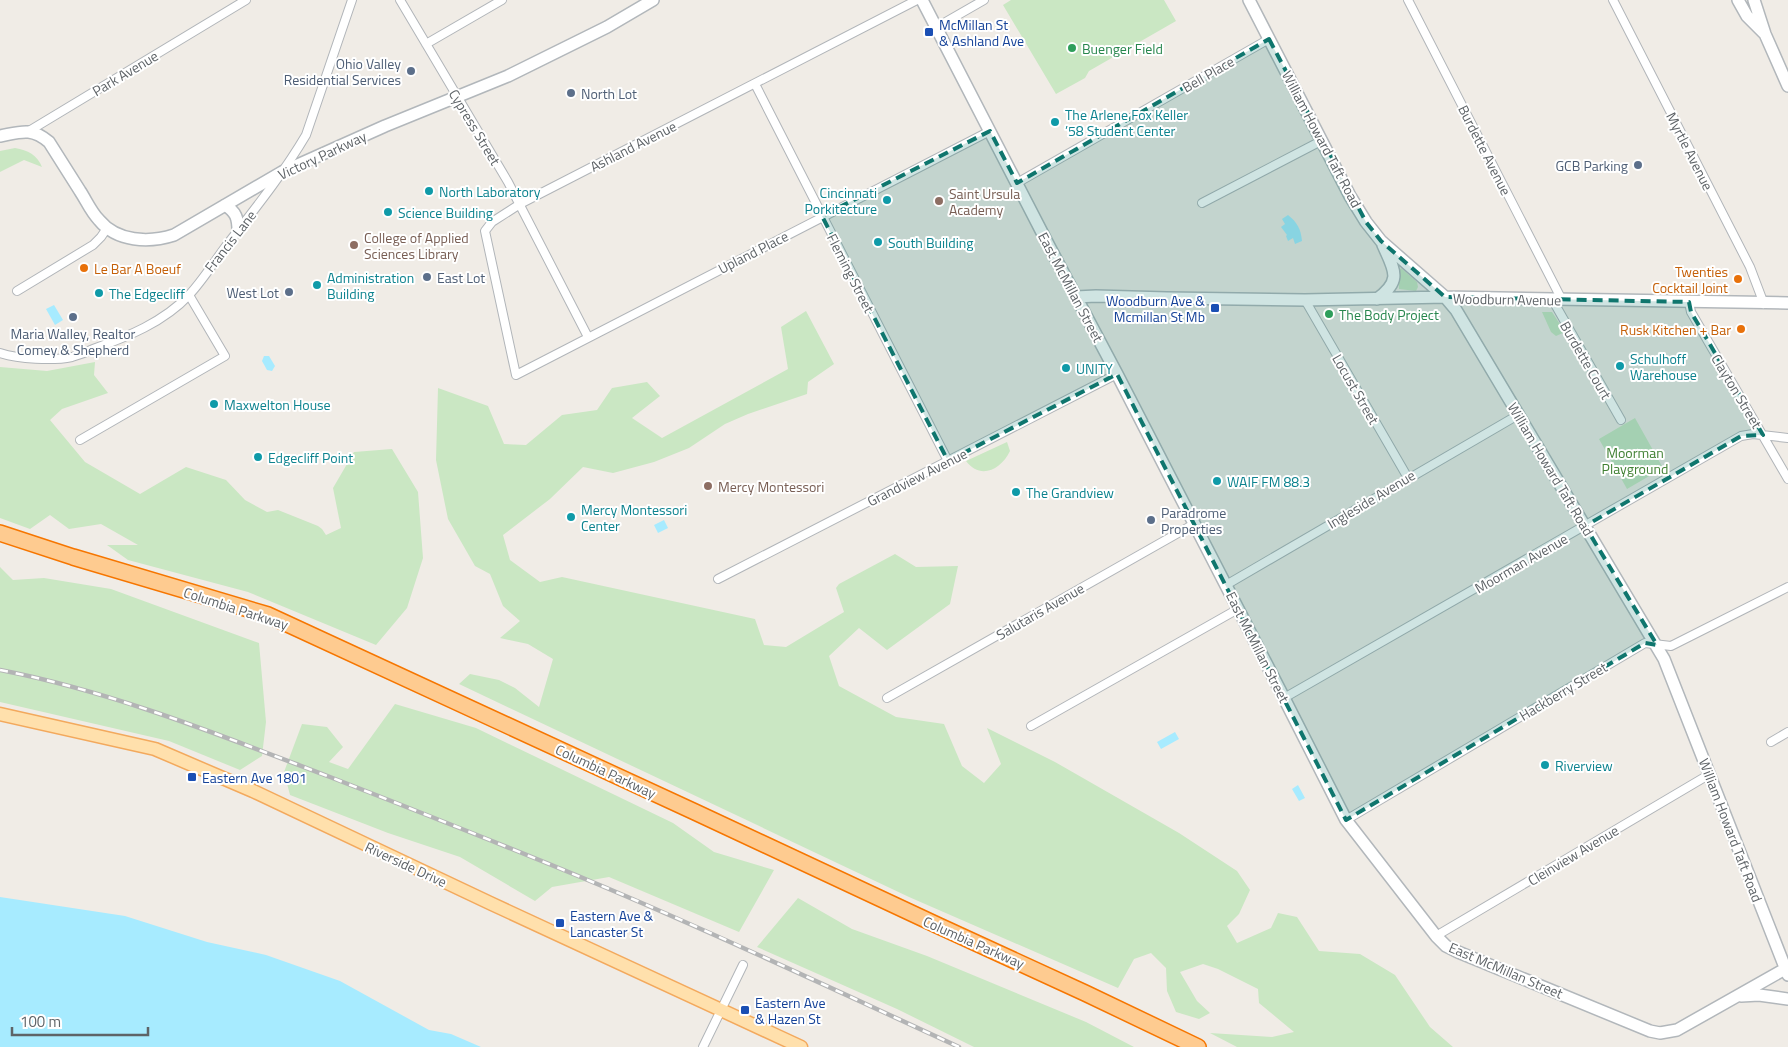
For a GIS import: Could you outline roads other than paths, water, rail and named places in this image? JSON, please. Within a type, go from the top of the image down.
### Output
[{"type":"highway","name":"Columbia Parkway","points":[[0,533],[73,557],[268,615],[938,926],[1085,992],[1198,1047]]},
{"type":"main road","name":"Riverside Drive","points":[[0,714],[154,749],[254,791],[800,1047]]},
{"type":"street","name":"Park Avenue","points":[[0,136],[30,131],[246,0]]},
{"type":"street","name":"Francis Lane","points":[[0,353],[34,358],[72,357],[123,338],[146,326],[168,312],[189,295],[282,172],[306,135],[352,0]]},
{"type":"street","name":"Cypress Street","points":[[400,0],[520,204],[588,337]]},
{"type":"street","points":[[426,44],[502,0]]},
{"type":"street","name":"Victory Parkway","points":[[30,131],[40,134],[49,142],[99,220],[107,228],[136,239],[162,239],[174,235],[282,172],[385,126],[458,97],[554,55],[607,27],[652,0]]},
{"type":"street","name":"Ashland Avenue","points":[[516,375],[485,231],[492,222],[520,204],[917,0]]},
{"type":"street","name":"East McMillan Street","points":[[922,0],[1346,820],[1436,936],[1446,946],[1458,952],[1650,1031],[1660,1033],[1677,1030],[1787,972]]},
{"type":"street","points":[[937,27],[984,0]]},
{"type":"street","name":"William Howard Taft Road","points":[[1249,0],[1350,196],[1382,241],[1445,297],[1456,310],[1657,645],[1710,774],[1787,972]]},
{"type":"street","name":"Burdette Avenue","points":[[1408,0],[1557,300]]},
{"type":"street","name":"Myrtle Avenue","points":[[1613,0],[1750,267],[1764,304]]},
{"type":"street","points":[[1738,0],[1747,16],[1766,34]]},
{"type":"street","points":[[1754,0],[1788,86]]},
{"type":"street","name":"Bell Place","points":[[1017,183],[1270,39]]},
{"type":"street","name":"Fleming Street","points":[[756,84],[948,461]]},
{"type":"street","name":"Upland Place","points":[[516,375],[990,131]]},
{"type":"street","points":[[1202,203],[1321,140]]},
{"type":"street","points":[[224,205],[232,210],[237,217],[238,231]]},
{"type":"street","points":[[17,291],[94,246],[107,228]]},
{"type":"street","points":[[1377,299],[1392,285],[1394,280],[1394,270],[1382,241]]},
{"type":"street","points":[[80,440],[225,356],[189,295]]},
{"type":"street","name":"Woodburn Avenue","points":[[1076,297],[1306,300],[1445,297],[1788,303]]},
{"type":"street","name":"Locust Street","points":[[1306,300],[1408,478]]},
{"type":"street","name":"Burdette Court","points":[[1557,300],[1621,420]]},
{"type":"street","name":"Clayton Street","points":[[1689,302],[1691,312],[1788,479]]},
{"type":"street","name":"Grandview Avenue","points":[[718,579],[1117,374]]},
{"type":"street","name":"Ingleside Avenue","points":[[1226,585],[1518,415]]},
{"type":"street","name":"Moorman Avenue","points":[[1284,698],[1741,436],[1763,435],[1788,438]]},
{"type":"street","name":"Salutaris Avenue","points":[[887,698],[1194,524]]},
{"type":"street","name":"Hackberry Street","points":[[1346,820],[1645,642],[1671,646],[1788,587]]},
{"type":"street","points":[[1032,726],[1238,608]]},
{"type":"street","points":[[1771,742],[1788,732]]},
{"type":"street","name":"Cleinview Avenue","points":[[1436,936],[1710,774]]},
{"type":"street","points":[[703,1047],[743,965]]},
{"type":"street","points":[[1737,997],[1759,995],[1788,999]]},
{"type":"water","points":[[1288,215],[1296,223],[1301,233],[1302,241],[1295,244],[1293,238],[1288,241],[1287,235],[1281,227],[1285,224],[1282,219]]},
{"type":"water","points":[[54,305],[63,320],[55,325],[46,309]]},
{"type":"water","points":[[264,356],[269,356],[275,366],[272,371],[267,370],[262,361]]},
{"type":"water","points":[[664,520],[668,528],[658,533],[654,525]]},
{"type":"water","points":[[1175,732],[1179,739],[1161,749],[1157,742]]},
{"type":"water","points":[[1298,785],[1305,798],[1299,801],[1292,789]]},
{"type":"water","points":[[0,897],[125,916],[207,942],[266,955],[340,981],[429,1030],[451,1034],[481,1047],[0,1047]]},
{"type":"railway","points":[[0,670],[84,690],[167,716],[249,746],[525,854],[776,962],[959,1047]]},
{"type":"place","name":"McMillan St & Ashland Ave","points":[[929,32]]},
{"type":"place","name":"Buenger Field","points":[[1072,48]]},
{"type":"place","name":"Ohio Valley Residential Services","points":[[411,71]]},
{"type":"place","name":"North Lot","points":[[571,93]]},
{"type":"place","name":"The Arlene Fox Keller ’58 Student Center","points":[[1055,122]]},
{"type":"place","name":"GCB Parking","points":[[1638,165]]},
{"type":"place","name":"North Laboratory","points":[[429,191]]},
{"type":"place","name":"Cincinnati Porkitecture","points":[[887,200]]},
{"type":"place","name":"Saint Ursula Academy","points":[[939,201]]},
{"type":"place","name":"Science Building","points":[[388,212]]},
{"type":"place","name":"South Building","points":[[878,242]]},
{"type":"place","name":"College of Applied Sciences Library","points":[[354,245]]},
{"type":"place","name":"Le Bar A Boeuf","points":[[84,268]]},
{"type":"place","name":"East Lot","points":[[427,277]]},
{"type":"place","name":"Twenties Cocktail Joint","points":[[1738,279]]},
{"type":"place","name":"Administration Building","points":[[317,285]]},
{"type":"place","name":"West Lot","points":[[289,292]]},
{"type":"place","name":"The Edgecliff","points":[[99,293]]},
{"type":"place","name":"Woodburn Ave & Mcmillan St Mb","points":[[1215,308]]},
{"type":"place","name":"The Body Project","points":[[1329,314]]},
{"type":"place","name":"Maria Walley, Realtor Comey & Shepherd","points":[[73,317]]},
{"type":"place","name":"Rusk Kitchen + Bar","points":[[1741,329]]},
{"type":"place","name":"Schulhoff Warehouse","points":[[1620,366]]},
{"type":"place","name":"UNITY","points":[[1066,368]]},
{"type":"place","name":"Maxwelton House","points":[[214,404]]},
{"type":"place","name":"Edgecliff Point","points":[[258,457]]},
{"type":"place","name":"WAIF FM 88.3","points":[[1217,481]]},
{"type":"place","name":"Mercy Montessori","points":[[708,486]]},
{"type":"place","name":"The Grandview","points":[[1016,492]]},
{"type":"place","name":"Mercy Montessori Center","points":[[571,517]]},
{"type":"place","name":"Paradrome Properties","points":[[1151,520]]},
{"type":"place","name":"Riverview","points":[[1545,765]]},
{"type":"place","name":"Eastern Ave 1801","points":[[192,777]]},
{"type":"place","name":"Eastern Ave & Lancaster St","points":[[560,923]]},
{"type":"place","name":"Eastern Ave & Hazen St","points":[[745,1010]]},
{"type":"park label","name":"Moorman Playground","points":[[1635,460]]}]
